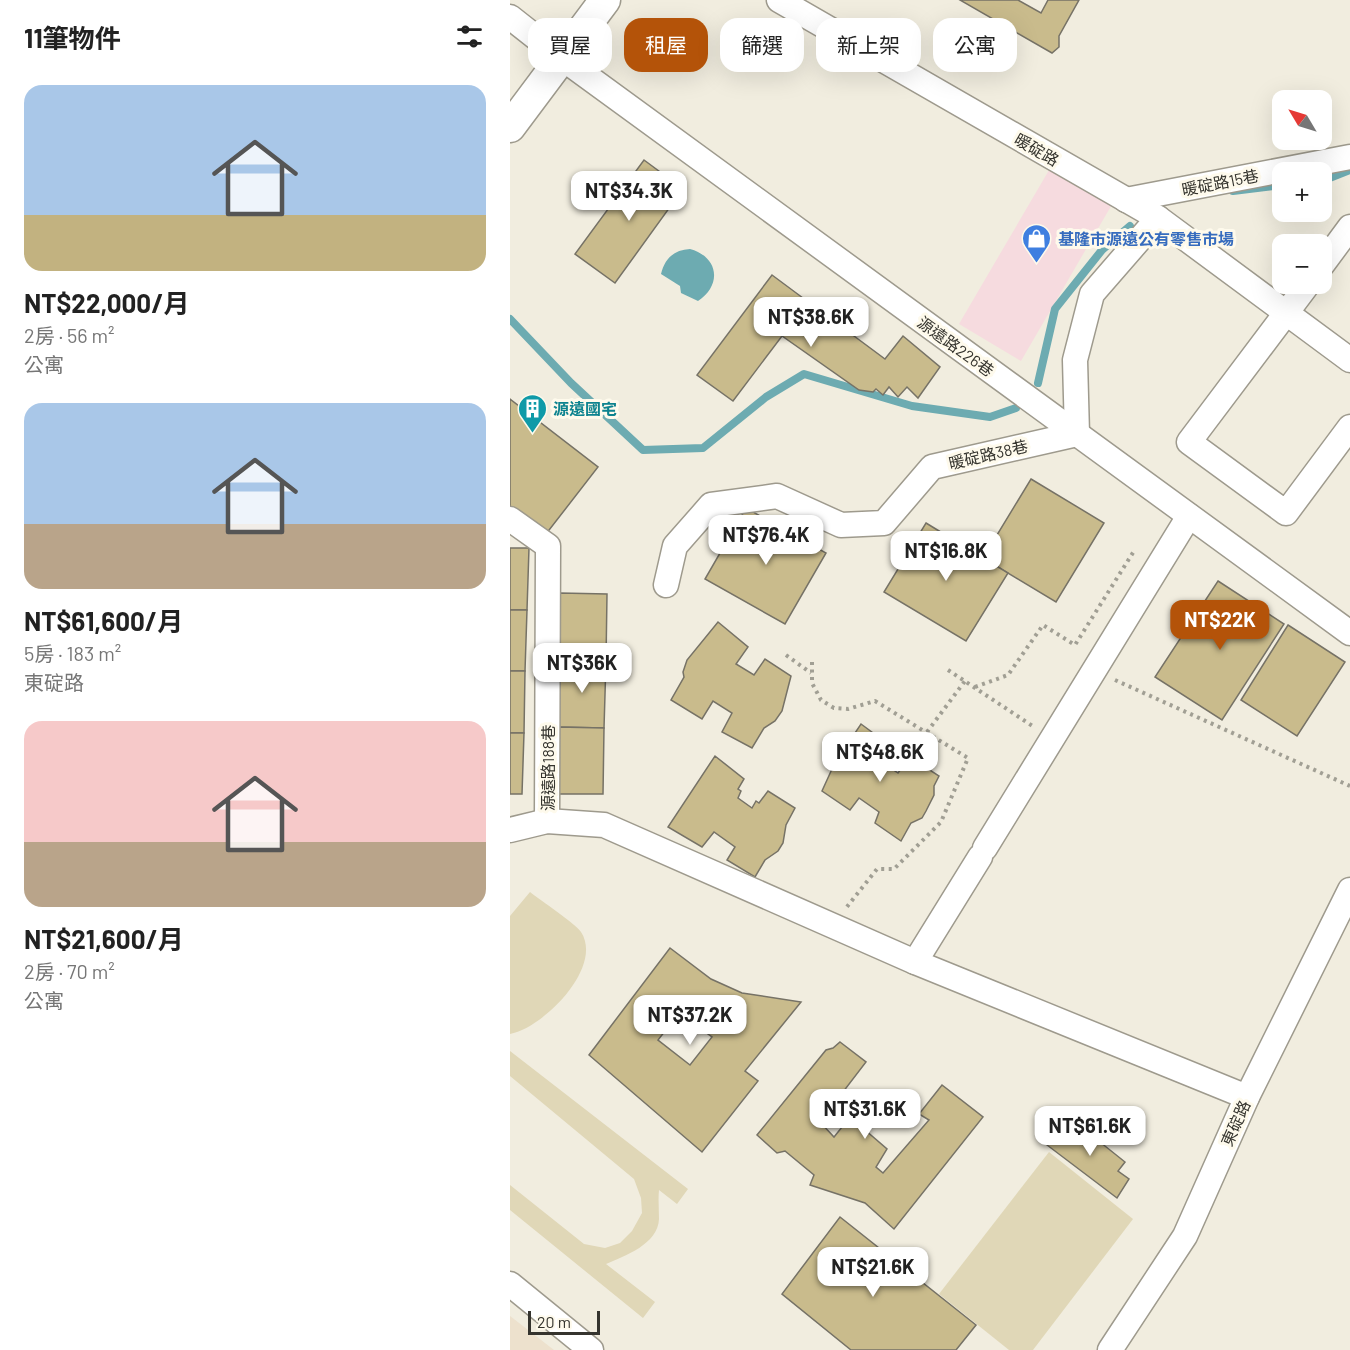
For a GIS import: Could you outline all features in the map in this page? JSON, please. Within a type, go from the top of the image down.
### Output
[{"type":"main road","points":[[592,18],[605,0]]},
{"type":"main road","points":[[510,127],[551,72]]},
{"type":"street","name":"暖碇路","points":[[779,0],[1158,218],[1350,360]]},
{"type":"street","name":"源遠路226巷","points":[[510,17],[528,31]]},
{"type":"street","name":"源遠路226巷","points":[[581,72],[1350,633]]},
{"type":"street","name":"暖碇路15巷","points":[[1126,200],[1350,157]]},
{"type":"street","points":[[1077,434],[1075,360],[1092,294],[1158,218]]},
{"type":"street","points":[[1332,251],[1350,227]]},
{"type":"street","points":[[1300,294],[1189,442],[1286,513],[1350,427]]},
{"type":"street","name":"暖碇路38巷","points":[[666,585],[675,546],[711,505],[777,496],[841,525],[884,523],[932,467],[1077,434]]},
{"type":"street","points":[[915,962],[1189,516]]},
{"type":"street","name":"源遠路188巷","points":[[510,519],[548,546],[547,821]]},
{"type":"street","points":[[510,830],[547,821],[604,825],[915,962],[1247,1097]]},
{"type":"street","name":"東碇路","points":[[1110,1350],[1185,1236],[1247,1097],[1350,890]]},
{"type":"street","points":[[510,1284],[591,1350]]},
{"type":"path","points":[[975,687],[1008,675],[1043,625],[1075,645],[1134,551]]},
{"type":"path","points":[[786,655],[812,673]]},
{"type":"path","points":[[812,662],[812,683],[821,700],[834,708],[848,709],[875,701],[968,758],[941,822],[894,869],[877,869],[846,908]]},
{"type":"path","points":[[948,670],[1052,739]]},
{"type":"path","points":[[1094,671],[1350,786]]},
{"type":"path","points":[[927,732],[965,681]]},
{"type":"shaded area","name":"基隆市源遠公有零售市場","points":[[1052,165],[1114,201],[1021,361],[959,324]]},
{"type":"shaded area","points":[[530,892],[578,928],[586,946],[584,962],[567,994],[553,1008],[538,1020],[510,1034],[510,916]]},
{"type":"shaded area","points":[[510,1051],[688,1189],[677,1204],[659,1190],[659,1219],[653,1235],[639,1248],[606,1264],[655,1302],[643,1318],[510,1210],[510,1185],[584,1244],[605,1248],[620,1243],[632,1231],[642,1213],[641,1198],[634,1179],[510,1076]]},
{"type":"shaded area","points":[[1049,1152],[1133,1219],[1033,1350],[1009,1350],[939,1294]]},
{"type":"shaded area","points":[[510,1316],[554,1350],[510,1350]]},
{"type":"water","points":[[690,249],[707,258],[714,272],[711,287],[698,301],[681,293],[680,286],[661,274],[665,263],[671,256],[679,251]]},
{"type":"building","points":[[960,0],[1018,0],[1041,13],[1048,0],[1079,0],[1059,36],[1059,47],[1052,53],[1017,33],[1017,18],[991,18]]},
{"type":"building","points":[[644,160],[683,189],[615,283],[575,254]]},
{"type":"building","points":[[772,275],[885,359],[903,336],[940,367],[918,398],[907,387],[898,397],[889,387],[883,395],[876,389],[873,392],[859,390],[782,336],[733,401],[697,375]]},
{"type":"building","name":"源遠國宅","points":[[510,399],[598,467],[546,534],[510,506]]},
{"type":"building","points":[[1031,479],[1104,523],[1056,602],[983,558]]},
{"type":"building","points":[[746,508],[826,553],[785,624],[705,579]]},
{"type":"building","points":[[926,523],[1008,573],[966,641],[884,592]]},
{"type":"building","points":[[510,548],[529,548],[527,610],[510,610]]},
{"type":"building","points":[[1218,581],[1284,624],[1222,720],[1155,677]]},
{"type":"building","points":[[560,593],[607,594],[606,661],[559,660]]},
{"type":"building","points":[[510,610],[527,610],[525,671],[510,671]]},
{"type":"building","points":[[718,622],[748,647],[736,664],[754,675],[765,659],[791,676],[782,711],[775,721],[764,728],[752,748],[722,732],[732,713],[713,701],[702,719],[671,700],[684,677],[683,672],[687,660]]},
{"type":"building","points":[[1288,625],[1345,662],[1297,736],[1241,700]]},
{"type":"building","points":[[559,660],[606,661],[604,728],[558,727]]},
{"type":"building","points":[[510,671],[525,671],[524,733],[510,733]]},
{"type":"building","points":[[861,724],[892,747],[882,762],[898,773],[910,757],[939,776],[934,786],[934,795],[922,818],[911,823],[901,841],[875,823],[879,812],[859,798],[850,810],[822,791],[839,748],[851,739]]},
{"type":"building","points":[[558,727],[604,728],[603,794],[556,794]]},
{"type":"building","points":[[510,733],[524,733],[522,794],[510,794]]},
{"type":"building","points":[[715,756],[744,779],[738,789],[741,791],[738,798],[752,808],[756,801],[759,803],[768,791],[795,808],[786,825],[783,843],[778,851],[765,860],[755,877],[727,860],[735,847],[714,832],[702,847],[668,827]]},
{"type":"building","points":[[670,948],[711,979],[742,993],[801,1002],[745,1071],[758,1081],[702,1152],[589,1055]],"holes":[[[679,1013],[712,1037],[690,1065],[658,1040]]]},
{"type":"building","points":[[840,1042],[866,1062],[820,1122],[834,1137],[850,1117],[887,1149],[876,1167],[883,1173],[929,1120],[919,1114],[942,1085],[983,1117],[894,1229],[865,1203],[810,1185],[814,1175],[785,1151],[777,1153],[757,1135],[826,1050]]},
{"type":"building","points":[[1070,1118],[1125,1162],[1118,1171],[1129,1179],[1117,1198],[1047,1145]]},
{"type":"building","points":[[840,1217],[976,1325],[956,1350],[851,1350],[782,1294]]},
{"type":"waterway","points":[[1332,177],[1350,170]]},
{"type":"waterway","points":[[1233,191],[1272,186]]},
{"type":"waterway","points":[[1038,383],[1055,309],[1102,250],[1130,226]]},
{"type":"waterway","points":[[510,319],[571,383],[643,450],[703,448],[766,397],[804,374],[912,406],[990,417],[1016,408]]},
{"type":"place","name":"基隆市源遠公有零售市場","points":[[1037,264]]},
{"type":"place","name":"源遠國宅","points":[[532,434]]}]
